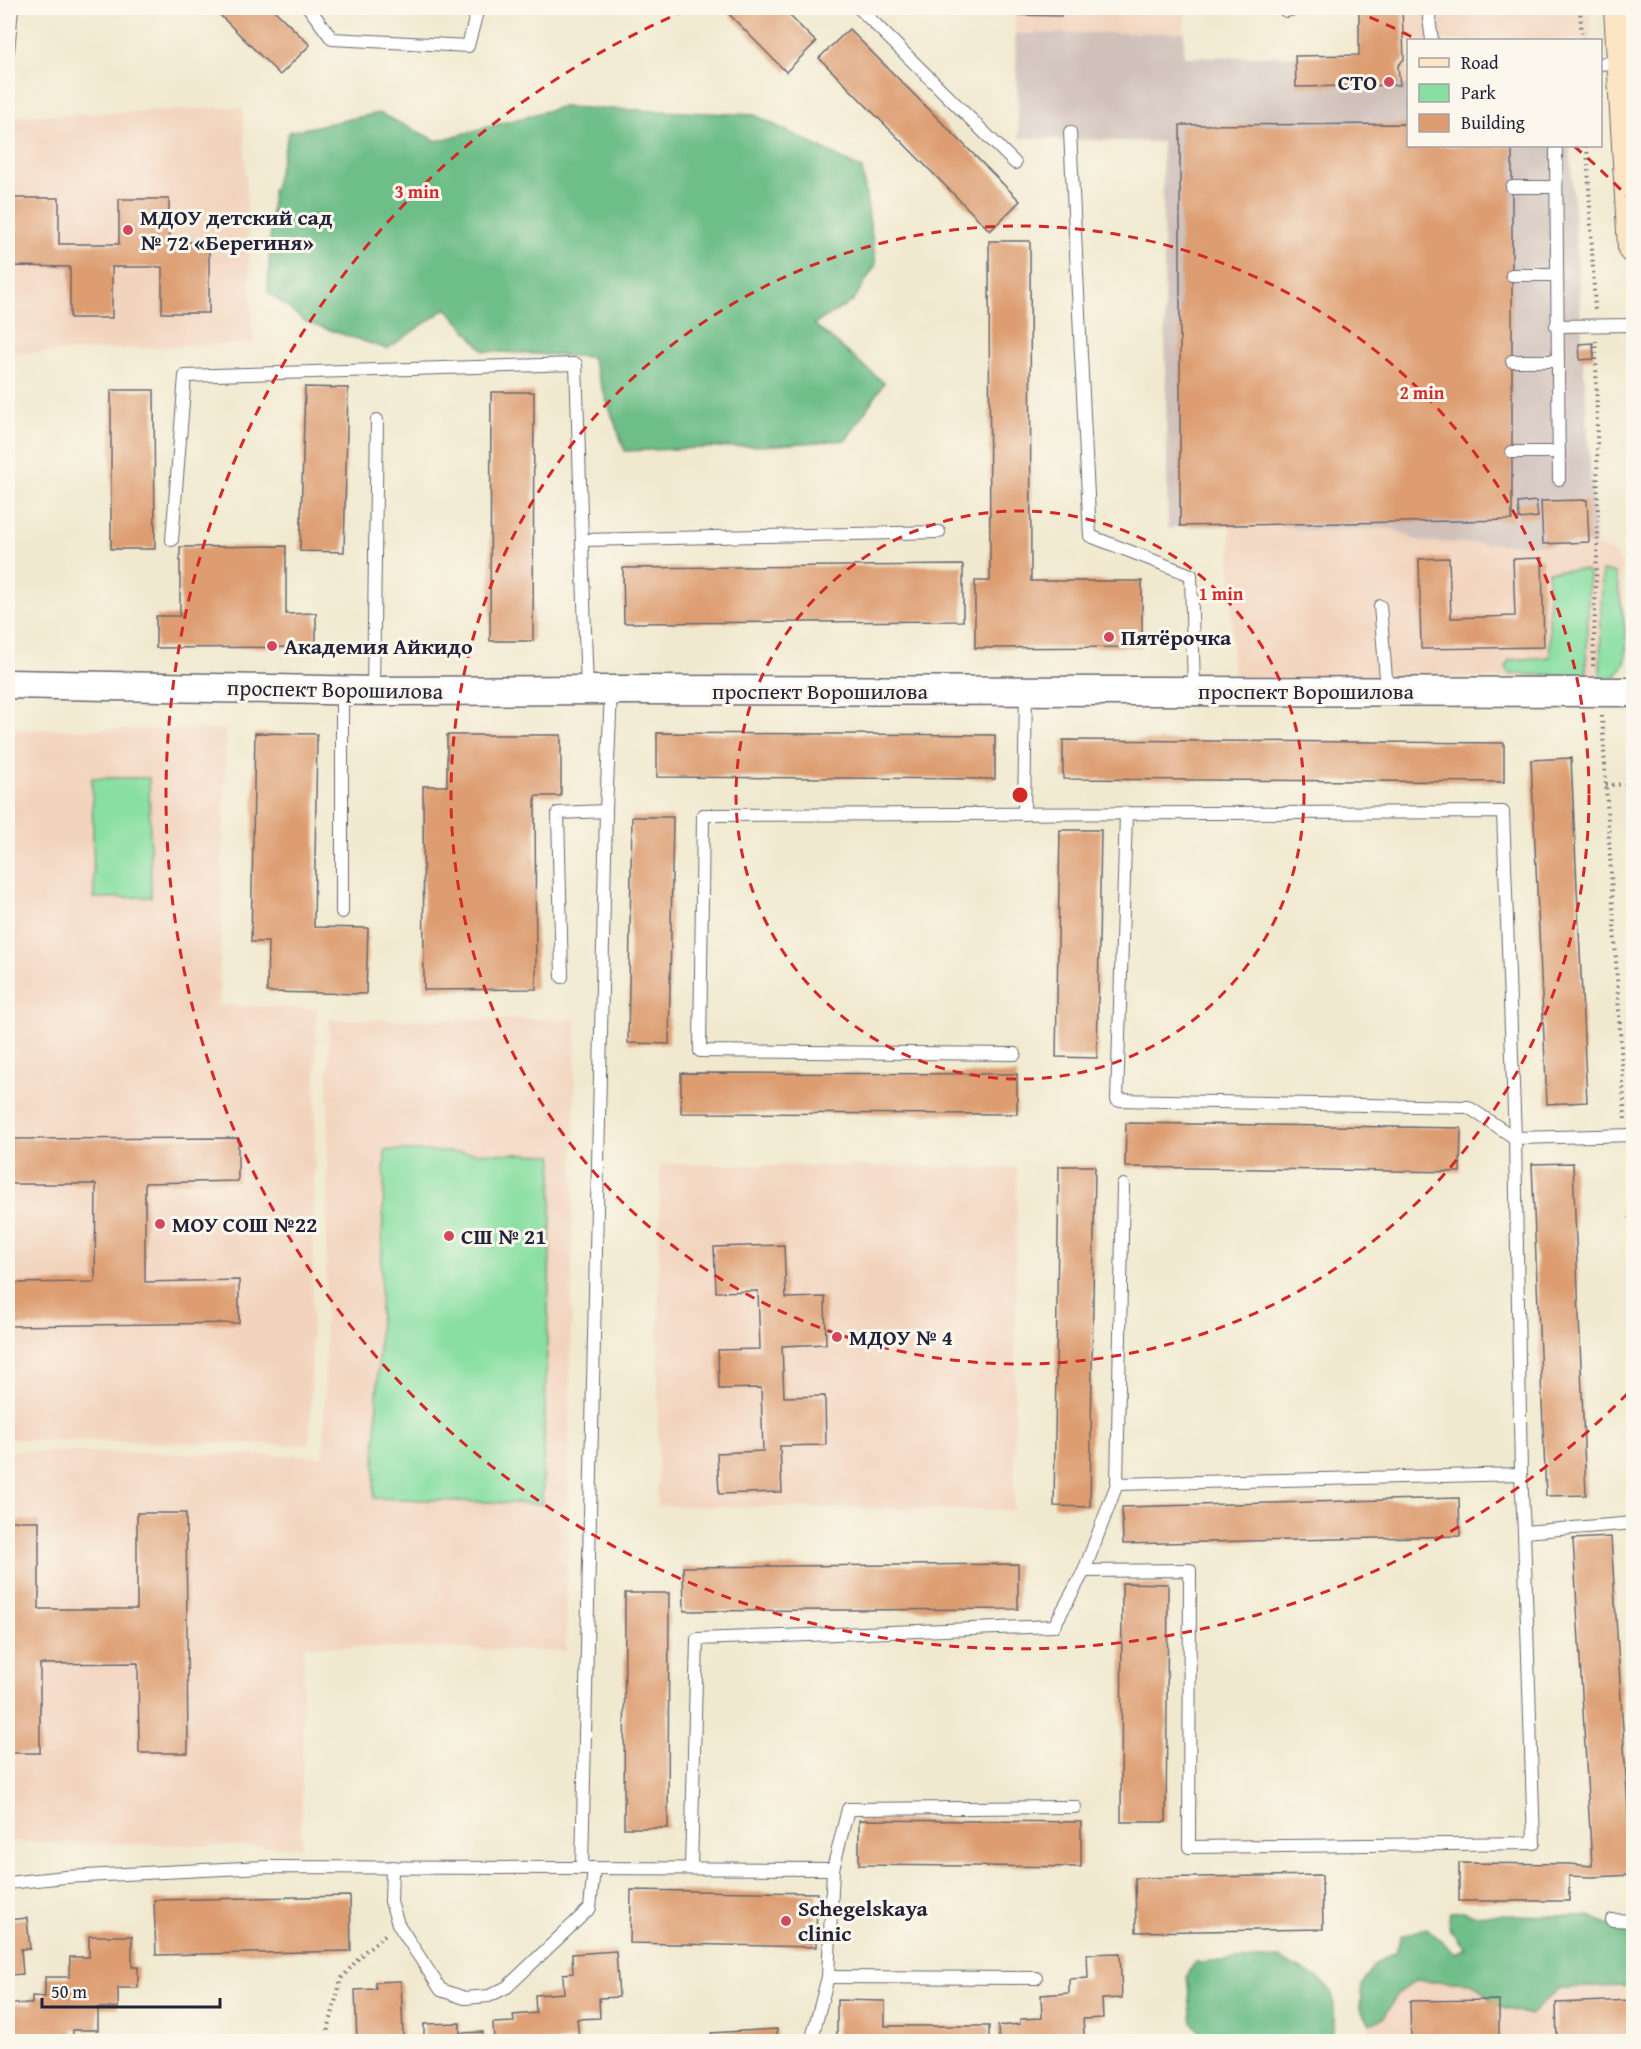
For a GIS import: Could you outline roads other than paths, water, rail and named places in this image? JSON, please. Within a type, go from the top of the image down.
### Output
[{"type":"main road","points":[[1620,8],[1619,62],[1634,248]]},
{"type":"street","name":"проспект Ворошилова","points":[[8,684],[373,691],[1387,690],[1634,692]]},
{"type":"lane","points":[[8,51],[12,8]]},
{"type":"lane","points":[[309,8],[333,39],[468,46],[478,8]]},
{"type":"lane","points":[[860,8],[1015,163]]},
{"type":"lane","points":[[1282,8],[1286,11],[1299,8]]},
{"type":"lane","points":[[1430,8],[1432,39]]},
{"type":"lane","points":[[1070,132],[1090,536],[1191,575],[1194,690]]},
{"type":"lane","points":[[1556,151],[1559,479]]},
{"type":"lane","points":[[1512,187],[1556,187]]},
{"type":"lane","points":[[1512,275],[1556,275]]},
{"type":"lane","points":[[1556,326],[1634,325]]},
{"type":"lane","points":[[1512,361],[1557,361]]},
{"type":"lane","points":[[172,540],[185,376],[576,364],[583,540],[599,690],[606,812],[588,1868],[590,1908],[507,1987],[489,1996],[465,1998],[441,1990],[398,1924],[391,1902],[392,1867]]},
{"type":"lane","points":[[373,691],[377,420]]},
{"type":"lane","points":[[1512,452],[1558,452]]},
{"type":"lane","points":[[583,540],[939,532]]},
{"type":"lane","points":[[1380,606],[1387,690]]},
{"type":"lane","points":[[342,690],[342,912]]},
{"type":"lane","points":[[1024,814],[1026,692]]},
{"type":"lane","points":[[562,977],[558,813],[606,812]]},
{"type":"lane","points":[[1015,1054],[700,1051],[703,815],[1503,812],[1515,1138],[1521,1474],[1534,1843],[1190,1847],[1190,1570],[1084,1571]]},
{"type":"lane","points":[[1126,814],[1117,1100],[1468,1107],[1515,1138],[1634,1135]]},
{"type":"lane","points":[[691,1868],[697,1639],[1054,1626],[1084,1571],[1117,1484],[1123,1185]]},
{"type":"lane","points":[[1117,1484],[1521,1474]]},
{"type":"lane","points":[[1524,1532],[1634,1523]]},
{"type":"lane","points":[[811,2042],[828,1977],[833,1869],[848,1809],[1075,1807]]},
{"type":"lane","points":[[8,1883],[65,1877],[265,1867],[833,1869]]},
{"type":"lane","points":[[1612,1920],[1634,1921]]},
{"type":"lane","points":[[828,1977],[1036,1978]]},
{"type":"place","name":"СТО","points":[[1389,82]]},
{"type":"place","name":"МДОУ детский сад № 72 «Берегиня»","points":[[128,230]]},
{"type":"place","name":"Пятёрочка","points":[[1109,637]]},
{"type":"place","name":"Академия Айкидо","points":[[272,646]]},
{"type":"place","name":"МОУ СОШ №22","points":[[160,1224]]},
{"type":"place","name":"СШ № 21","points":[[449,1236]]},
{"type":"place","name":"МДОУ № 4","points":[[837,1337]]},
{"type":"place","name":"Schegelskaya clinic","points":[[786,1921]]}]
